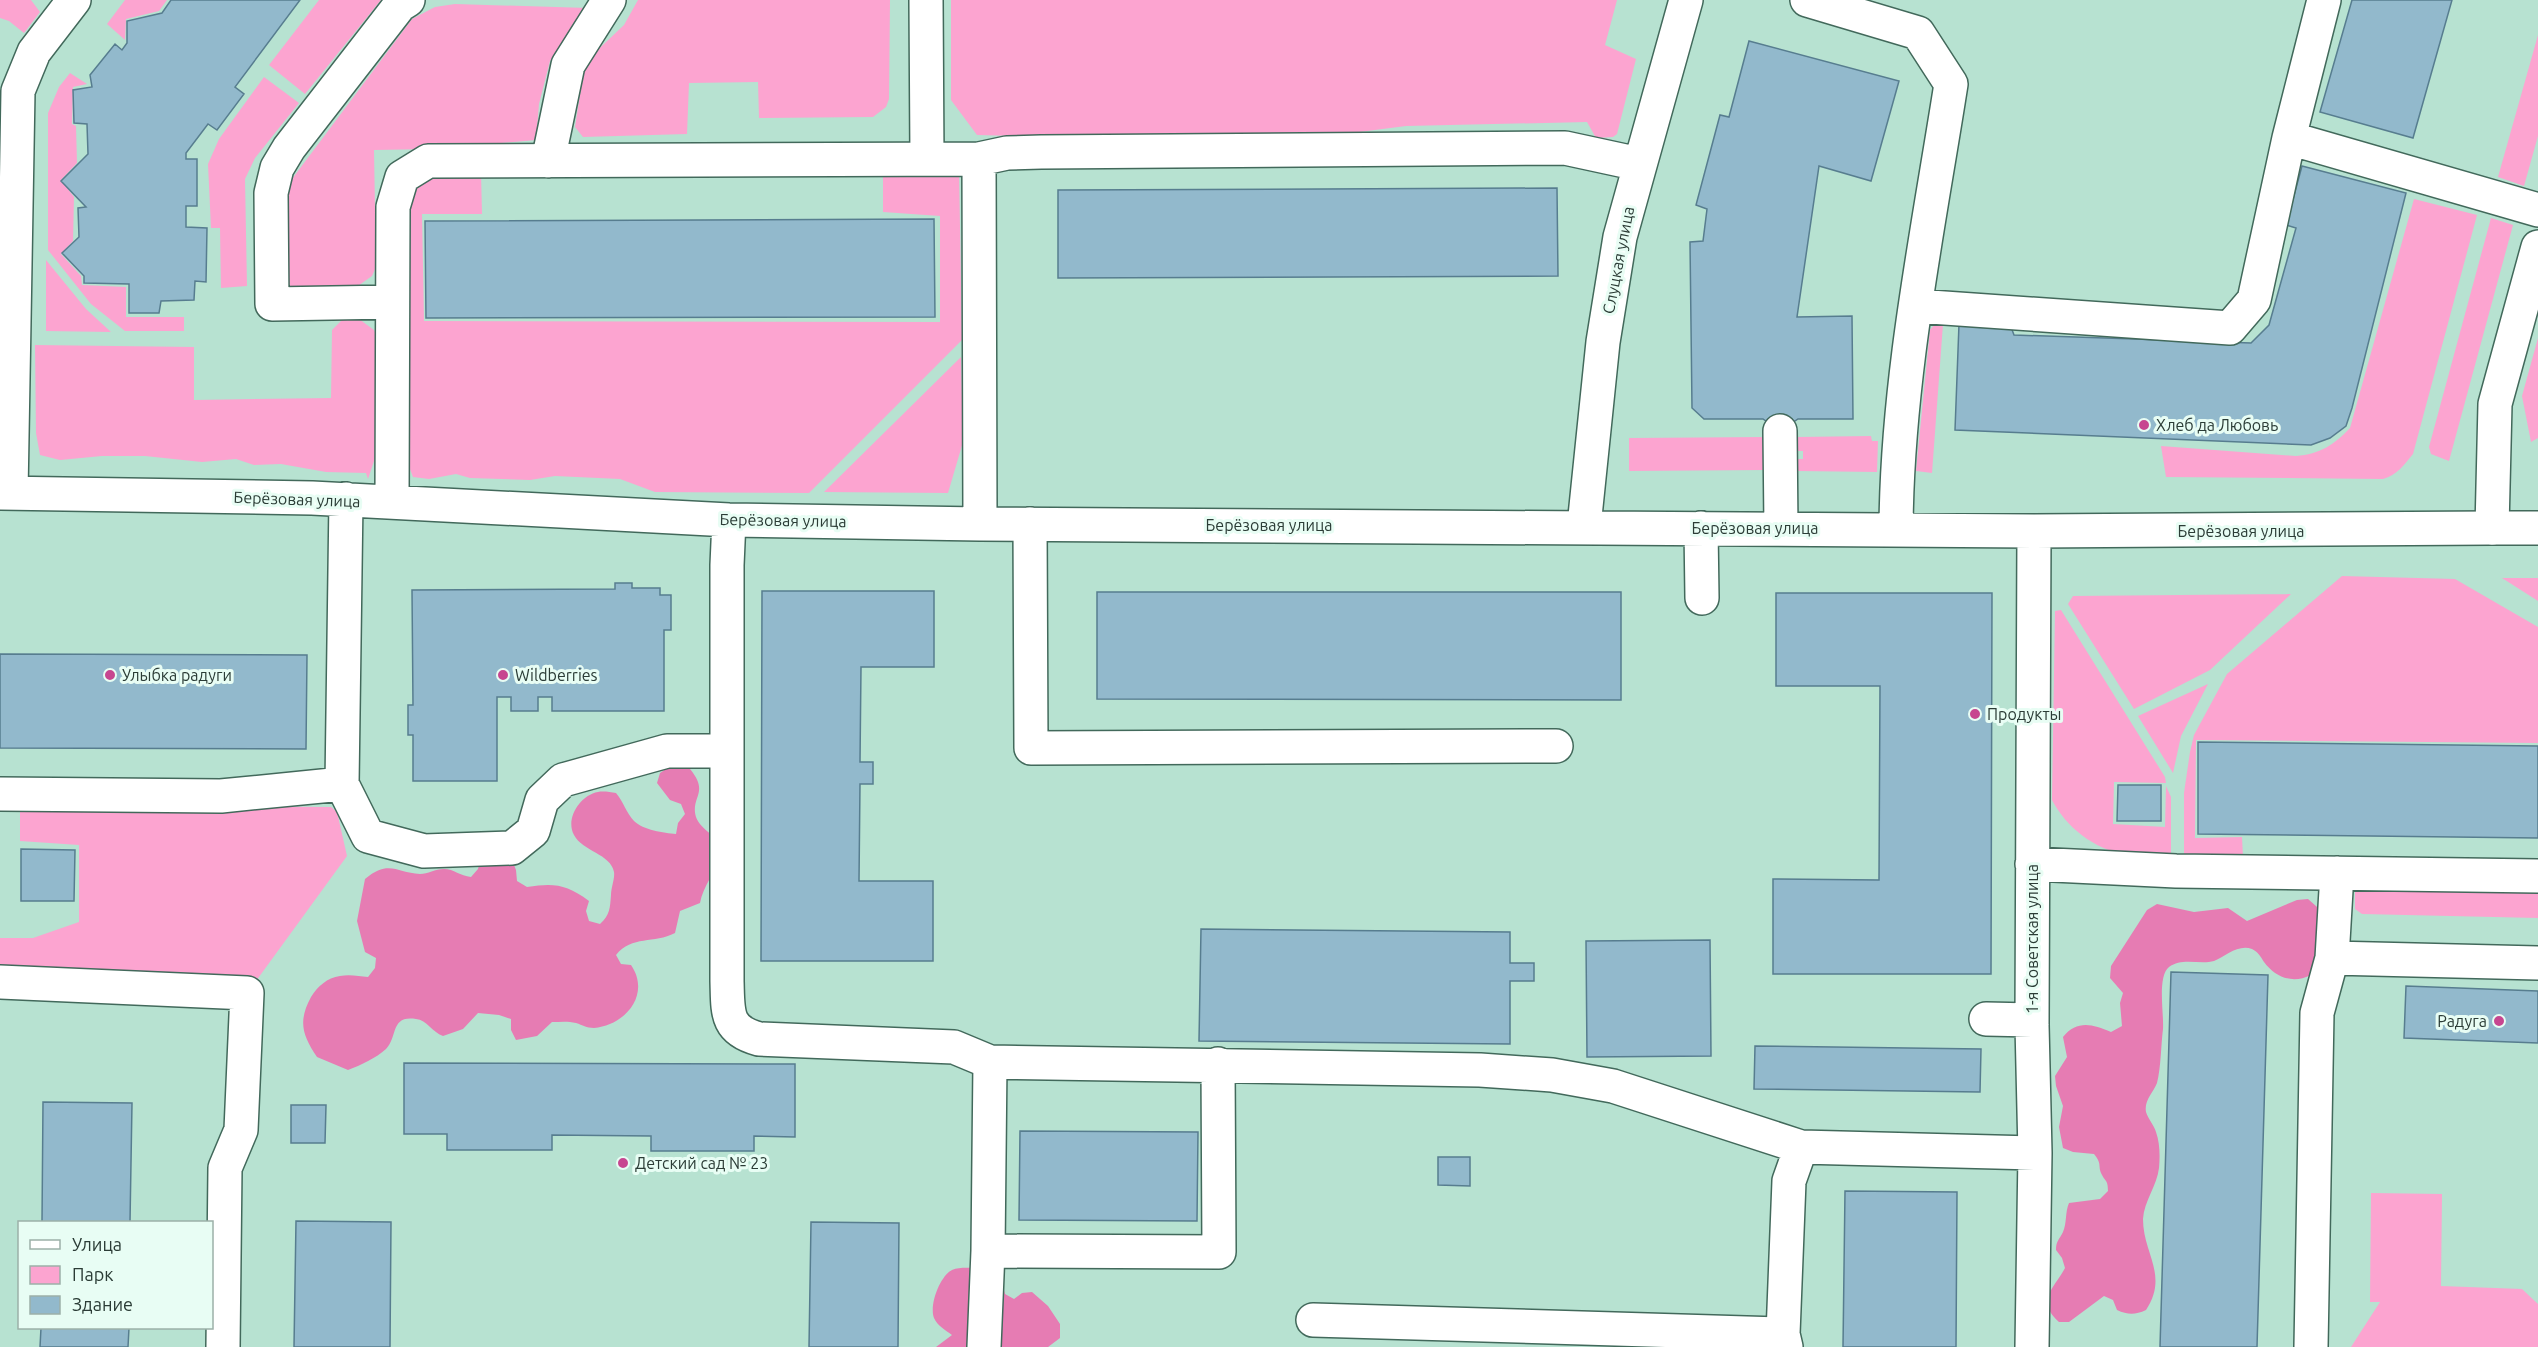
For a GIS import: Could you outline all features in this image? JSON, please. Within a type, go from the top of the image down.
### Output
[{"type":"street","points":[[6,493],[18,91],[34,52],[74,0]]},
{"type":"street","points":[[392,302],[272,304],[271,193],[277,168],[289,148],[400,5],[408,0]]},
{"type":"street","points":[[548,160],[568,65],[609,0]]},
{"type":"street","points":[[926,0],[927,159]]},
{"type":"street","name":"Слуцкая улица","points":[[1584,526],[1603,342],[1620,237],[1686,0]]},
{"type":"street","points":[[1807,0],[1918,33],[1951,84],[1904,378],[1896,479],[1896,529]]},
{"type":"street","points":[[1916,306],[2230,328],[2254,300],[2289,138],[2324,0]]},
{"type":"street","points":[[2289,138],[2538,210]]},
{"type":"street","points":[[392,502],[393,207],[402,177],[428,160],[979,159],[1006,153],[1029,152],[1565,148],[1639,164]]},
{"type":"street","points":[[979,159],[980,524]]},
{"type":"street","points":[[2492,528],[2495,404],[2538,246]]},
{"type":"street","points":[[1780,431],[1781,528]]},
{"type":"street","name":"Берёзовая улица","points":[[6,493],[346,499],[729,520],[980,524],[1584,526],[2034,531],[2538,528]]},
{"type":"street","points":[[346,499],[342,784],[368,836],[424,851],[512,848],[533,831],[542,800],[563,780],[667,751],[728,751]]},
{"type":"street","points":[[729,520],[727,565],[727,981],[728,1007],[732,1024],[743,1035],[759,1039],[954,1047],[990,1062],[1480,1070],[1552,1075],[1613,1086],[1802,1147],[2035,1153]]},
{"type":"street","points":[[1030,524],[1031,748],[1556,746]]},
{"type":"street","points":[[1701,528],[1702,598]]},
{"type":"street","name":"1-я Советская улица","points":[[2032,1347],[2035,1153],[2032,1020],[2034,531]]},
{"type":"street","points":[[0,794],[221,796],[342,784]]},
{"type":"street","points":[[2032,864],[2176,871],[2538,876]]},
{"type":"street","points":[[2311,1347],[2317,1013],[2332,958],[2337,873]]},
{"type":"street","points":[[2332,958],[2538,963]]},
{"type":"street","points":[[0,982],[247,993],[241,1130],[225,1168],[223,1347]]},
{"type":"street","points":[[1986,1019],[2032,1020]]},
{"type":"street","points":[[984,1347],[988,1251],[990,1062]]},
{"type":"street","points":[[988,1251],[1219,1252],[1218,1064]]},
{"type":"street","points":[[1312,1320],[1785,1340],[1789,1181],[1802,1147]]},
{"type":"green space","points":[[0,0],[31,0],[40,12],[24,33],[9,21],[0,18]]},
{"type":"green space","points":[[125,0],[167,0],[159,11],[126,19],[125,40],[107,24]]},
{"type":"green space","points":[[319,0],[381,0],[305,94],[269,65]]},
{"type":"green space","points":[[638,0],[890,0],[889,99],[886,107],[873,117],[759,118],[758,82],[689,83],[687,134],[583,137],[575,127],[585,62],[624,25]]},
{"type":"green space","points":[[951,0],[1617,0],[1605,45],[1636,59],[1617,134],[1613,137],[1596,138],[1587,122],[1406,126],[1320,137],[1126,139],[977,135],[951,100]]},
{"type":"green space","points":[[455,4],[588,8],[550,61],[539,104],[536,140],[431,149],[374,150],[376,267],[372,276],[355,288],[289,287],[289,183],[412,19],[435,7]]},
{"type":"green space","points":[[2538,35],[2538,136],[2524,186],[2498,177]]},
{"type":"green space","points":[[70,73],[87,84],[73,87],[72,124],[76,126],[77,163],[61,180],[74,197],[73,241],[61,254],[81,276],[82,285],[126,287],[126,317],[184,317],[184,331],[125,331],[91,304],[48,250],[48,113],[59,87]]},
{"type":"green space","points":[[264,77],[299,103],[255,158],[245,179],[247,286],[221,288],[220,228],[211,228],[208,164],[219,139]]},
{"type":"green space","points":[[959,170],[962,340],[809,493],[655,492],[620,479],[555,476],[530,480],[470,478],[456,474],[429,479],[413,477],[402,448],[399,209],[421,174],[481,172],[482,214],[422,214],[424,321],[940,322],[940,216],[883,212],[883,171]]},
{"type":"green space","points":[[2414,199],[2477,215],[2413,454],[2403,466],[2383,479],[2166,477],[2161,446],[2296,456],[2326,448],[2350,428]]},
{"type":"green space","points":[[2491,218],[2513,225],[2449,461],[2431,454],[2429,447]]},
{"type":"green space","points":[[46,260],[86,309],[111,332],[46,331]]},
{"type":"green space","points":[[359,319],[374,330],[376,335],[377,452],[368,479],[366,473],[326,472],[281,464],[254,465],[236,459],[202,462],[145,456],[102,456],[60,460],[40,455],[36,433],[35,345],[194,347],[194,400],[331,398],[332,330],[342,320]]},
{"type":"green space","points":[[1935,324],[1943,324],[1932,473],[1916,471],[1930,330]]},
{"type":"green space","points":[[2538,338],[2538,438],[2531,442],[2522,396]]},
{"type":"green space","points":[[961,357],[963,442],[948,493],[824,492]]},
{"type":"green space","points":[[1871,436],[1872,441],[1878,441],[1877,472],[1798,471],[1798,459],[1803,459],[1803,451],[1797,451],[1797,437]]},
{"type":"green space","points":[[1765,437],[1766,470],[1629,471],[1629,438]]},
{"type":"green space","points":[[2342,576],[2455,579],[2538,627],[2538,743],[2196,740],[2195,838],[2242,837],[2243,857],[2184,858],[2184,793],[2190,752],[2194,735],[2227,674]]},
{"type":"green space","points":[[2502,578],[2538,578],[2538,601]]},
{"type":"green space","points":[[2291,594],[2210,670],[2134,709],[2068,604],[2073,596]]},
{"type":"green space","points":[[2061,610],[2165,777],[2166,783],[2114,782],[2113,824],[2165,827],[2166,786],[2171,797],[2171,857],[2130,855],[2102,847],[2073,828],[2052,800],[2055,611]]},
{"type":"green space","points":[[2208,684],[2181,736],[2173,773],[2138,716]]},
{"type":"green space","points":[[29,805],[331,807],[337,812],[347,856],[256,981],[0,971],[0,938],[33,938],[79,922],[79,845],[20,841],[20,812]]},
{"type":"green space","points":[[2355,888],[2538,889],[2538,918],[2362,914],[2355,909]]},
{"type":"green space","points":[[2371,1193],[2442,1194],[2441,1286],[2522,1289],[2538,1304],[2538,1347],[2351,1347],[2380,1302],[2370,1302]]},
{"type":"shaded area","points":[[669,767],[690,769],[696,777],[699,789],[695,804],[696,817],[702,827],[719,844],[720,855],[700,903],[680,911],[675,933],[636,942],[616,955],[621,964],[631,965],[638,987],[637,997],[625,1014],[606,1026],[594,1028],[573,1022],[552,1022],[537,1036],[516,1040],[511,1030],[511,1019],[499,1015],[478,1013],[463,1029],[443,1036],[420,1020],[408,1019],[398,1024],[386,1049],[353,1068],[348,1070],[317,1057],[305,1035],[303,1021],[311,997],[320,986],[331,979],[347,975],[368,977],[375,968],[376,958],[365,952],[357,921],[365,879],[387,868],[420,874],[448,869],[471,877],[478,869],[481,858],[512,860],[517,881],[527,887],[552,885],[573,891],[589,901],[586,911],[589,921],[600,924],[609,911],[614,872],[608,861],[583,845],[574,835],[571,822],[573,815],[580,803],[591,794],[616,793],[638,824],[654,831],[676,834],[678,823],[685,814],[681,804],[670,800],[657,783],[660,773]]},
{"type":"shaded area","points":[[2308,899],[2325,914],[2326,924],[2311,975],[2298,979],[2279,976],[2256,952],[2247,948],[2237,949],[2214,961],[2180,962],[2169,967],[2165,972],[2162,987],[2163,1029],[2159,1070],[2157,1083],[2146,1108],[2157,1136],[2160,1155],[2158,1175],[2143,1219],[2155,1275],[2152,1297],[2146,1310],[2132,1314],[2117,1310],[2113,1300],[2104,1296],[2069,1322],[2059,1322],[2048,1307],[2047,1301],[2065,1268],[2056,1247],[2064,1229],[2069,1203],[2100,1199],[2108,1191],[2107,1182],[2094,1154],[2073,1152],[2063,1148],[2059,1127],[2063,1106],[2055,1076],[2067,1057],[2063,1037],[2079,1026],[2097,1027],[2111,1032],[2122,1026],[2120,1003],[2123,993],[2110,978],[2111,966],[2147,910],[2157,904],[2194,912],[2228,908],[2247,921],[2297,900]]},
{"type":"shaded area","points":[[976,1268],[1002,1283],[1005,1294],[1014,1299],[1022,1293],[1032,1292],[1048,1306],[1060,1324],[1060,1338],[1048,1347],[936,1347],[952,1335],[939,1325],[933,1312],[934,1299],[943,1278],[952,1270]]},
{"type":"building","points":[[171,0],[300,0],[235,87],[244,94],[217,130],[208,124],[186,153],[186,159],[197,159],[197,206],[186,206],[186,227],[207,228],[206,282],[195,281],[194,300],[161,301],[159,313],[129,313],[129,284],[84,283],[84,276],[62,253],[79,237],[78,208],[86,207],[61,181],[88,154],[87,124],[74,123],[73,90],[92,87],[90,75],[115,44],[122,50],[127,43],[127,21],[162,13]]},
{"type":"building","points":[[2352,0],[2452,0],[2413,138],[2320,112]]},
{"type":"building","points":[[1749,41],[1899,81],[1871,181],[1819,166],[1797,317],[1852,316],[1853,419],[1798,419],[1780,431],[1763,419],[1704,419],[1692,408],[1690,242],[1703,241],[1707,209],[1696,205],[1720,115],[1729,117]]},
{"type":"building","points":[[2302,166],[2406,193],[2346,426],[2330,438],[2311,445],[1955,430],[1959,324],[2011,327],[2014,335],[2251,343],[2269,325],[2296,228],[2286,225]]},
{"type":"building","points":[[1557,188],[1558,276],[1058,278],[1058,190]]},
{"type":"building","points":[[934,219],[935,317],[426,318],[425,221]]},
{"type":"building","points":[[615,583],[632,583],[632,588],[660,588],[660,595],[671,595],[671,630],[664,630],[664,711],[552,711],[552,697],[538,697],[538,711],[511,711],[511,697],[497,697],[497,781],[413,781],[413,735],[408,735],[408,705],[413,705],[412,590],[615,589]]},
{"type":"building","points":[[762,591],[934,591],[934,667],[861,667],[860,762],[873,762],[873,784],[860,784],[859,881],[933,881],[933,961],[761,961]]},
{"type":"building","points":[[1097,592],[1621,592],[1621,700],[1097,699]]},
{"type":"building","points":[[1776,593],[1992,593],[1991,974],[1773,974],[1773,879],[1879,880],[1880,686],[1776,686]]},
{"type":"building","points":[[0,654],[307,655],[306,749],[0,748]]},
{"type":"building","points":[[2198,742],[2538,746],[2538,838],[2198,834]]},
{"type":"building","points":[[2118,785],[2161,785],[2161,821],[2117,821]]},
{"type":"building","points":[[21,849],[75,850],[74,901],[21,901]]},
{"type":"building","points":[[1201,929],[1510,932],[1510,963],[1534,963],[1534,981],[1510,981],[1510,1044],[1199,1041]]},
{"type":"building","points":[[1710,940],[1711,1056],[1587,1057],[1586,941]]},
{"type":"building","points":[[2171,972],[2268,975],[2257,1347],[2160,1347]]},
{"type":"building","points":[[2406,986],[2538,991],[2538,1043],[2404,1038]]},
{"type":"building","points":[[1755,1046],[1981,1049],[1980,1092],[1754,1089]]},
{"type":"building","points":[[404,1063],[795,1064],[795,1137],[754,1136],[754,1151],[651,1151],[651,1136],[552,1135],[552,1150],[447,1150],[447,1134],[404,1134]]},
{"type":"building","points":[[43,1102],[132,1103],[130,1221],[42,1221]]},
{"type":"building","points":[[291,1105],[326,1105],[325,1143],[291,1143]]},
{"type":"building","points":[[1020,1131],[1198,1132],[1197,1221],[1019,1220]]},
{"type":"building","points":[[1438,1157],[1470,1157],[1470,1186],[1438,1185]]},
{"type":"building","points":[[1845,1191],[1957,1192],[1956,1347],[1843,1347]]},
{"type":"building","points":[[296,1221],[391,1222],[390,1347],[294,1347]]},
{"type":"building","points":[[811,1222],[899,1223],[898,1347],[809,1347]]},
{"type":"building","points":[[41,1329],[129,1329],[128,1347],[40,1347]]},
{"type":"place","name":"Хлеб да Любовь","points":[[2144,425]]},
{"type":"place","name":"Улыбка радуги","points":[[110,675]]},
{"type":"place","name":"Wildberries","points":[[503,675]]},
{"type":"place","name":"Продукты","points":[[1975,714]]},
{"type":"place","name":"Радуга","points":[[2499,1021]]},
{"type":"place","name":"Детский сад № 23","points":[[623,1163]]}]
